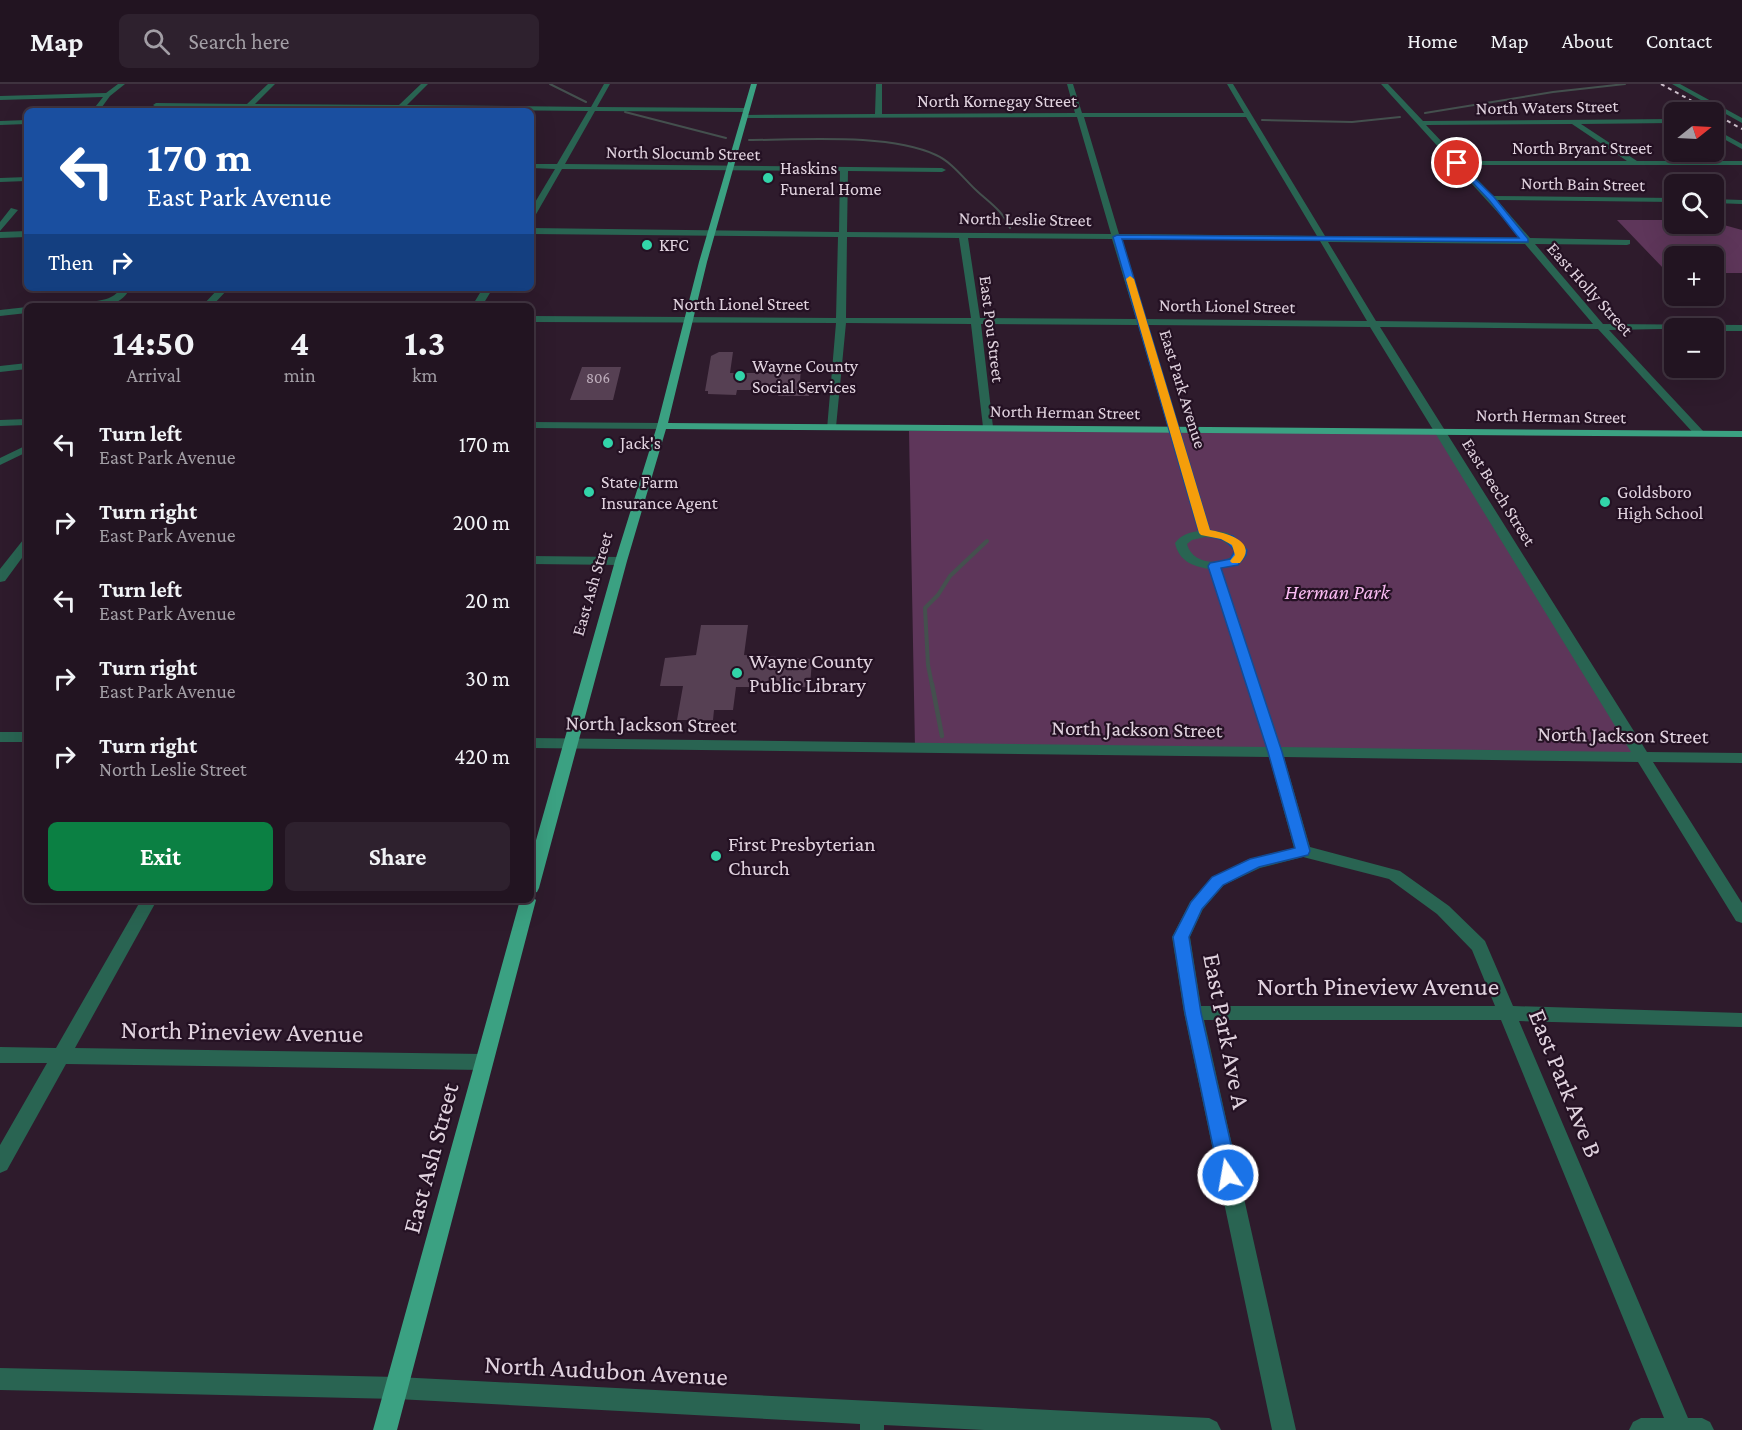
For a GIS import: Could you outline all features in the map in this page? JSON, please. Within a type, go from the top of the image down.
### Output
[{"type":"main road","name":"East Ash Street","points":[[534,877],[621,561],[662,426],[688,320],[754,84]]},
{"type":"main road","name":"North Herman Street","points":[[662,426],[1742,434]]},
{"type":"main road","name":"East Ash Street","points":[[385,1430],[527,903]]},
{"type":"street","points":[[97,108],[108,95],[122,84]]},
{"type":"street","points":[[246,108],[272,84]]},
{"type":"street","points":[[401,108],[425,84]]},
{"type":"street","points":[[534,211],[606,84]]},
{"type":"street","points":[[878,116],[879,84]]},
{"type":"street","name":"East Park Avenue","points":[[1070,84],[1205,533]]},
{"type":"street","name":"East Beech Street","points":[[1230,84],[1373,324],[1742,916]]},
{"type":"street","name":"East Holly Street","points":[[1384,84],[1491,198],[1525,241],[1601,327],[1700,434]]},
{"type":"street","points":[[1675,84],[1742,121]]},
{"type":"street","points":[[0,98],[108,95]]},
{"type":"street","name":"North Kornegay Street","points":[[156,105],[223,108]]},
{"type":"street","name":"North Kornegay Street","points":[[534,109],[878,116],[1249,115]]},
{"type":"street","name":"North Waters Street","points":[[1421,123],[1664,121]]},
{"type":"street","points":[[0,123],[24,122]]},
{"type":"street","points":[[1575,123],[1636,163]]},
{"type":"street","points":[[1724,136],[1742,147]]},
{"type":"street","name":"North Bryant Street","points":[[1457,163],[1742,163]]},
{"type":"street","name":"North Slocumb Street","points":[[534,166],[942,170]]},
{"type":"street","points":[[831,427],[841,321],[844,169]]},
{"type":"street","points":[[0,180],[24,179]]},
{"type":"street","name":"North Bain Street","points":[[1491,198],[1664,200]]},
{"type":"street","points":[[1724,201],[1742,202]]},
{"type":"street","points":[[0,228],[14,210]]},
{"type":"street","name":"North Leslie Street","points":[[534,231],[1627,242]]},
{"type":"street","points":[[0,235],[24,234]]},
{"type":"street","name":"East Pou Street","points":[[963,234],[976,322],[987,427]]},
{"type":"street","points":[[96,303],[113,301],[121,297],[124,291]]},
{"type":"street","points":[[210,303],[221,291]]},
{"type":"street","points":[[0,313],[24,310]]},
{"type":"street","name":"North Lionel Street","points":[[534,319],[1142,321],[1742,328]]},
{"type":"street","points":[[0,369],[24,366]]},
{"type":"street","points":[[0,423],[24,422]]},
{"type":"street","name":"North Herman Street","points":[[534,425],[662,426]]},
{"type":"street","points":[[0,462],[24,450]]},
{"type":"street","points":[[1205,533],[1229,538],[1241,550],[1241,555],[1234,562],[1214,566],[1193,560],[1181,548],[1181,543],[1188,537],[1205,533]]},
{"type":"street","points":[[0,578],[22,555]]},
{"type":"street","points":[[534,560],[621,561]]},
{"type":"street","points":[[1214,566],[1275,752],[1303,851]]},
{"type":"street","points":[[0,737],[24,737]]},
{"type":"street","name":"North Jackson Street","points":[[534,743],[1742,758]]},
{"type":"street","name":"East Park Ave A","points":[[1284,1430],[1193,1013],[1181,937],[1196,906],[1218,881],[1255,863],[1303,851]]},
{"type":"street","name":"East Park Ave B","points":[[1303,851],[1394,875],[1443,910],[1479,946],[1509,1013],[1681,1430]]},
{"type":"street","points":[[0,1164],[147,903]]},
{"type":"street","name":"North Pineview Avenue","points":[[1193,1013],[1509,1013],[1742,1020]]},
{"type":"street","name":"North Pineview Avenue","points":[[0,1055],[483,1062]]},
{"type":"street","name":"North Audubon Avenue","points":[[0,1379],[397,1388],[872,1421],[1209,1430]]},
{"type":"street","points":[[1641,1430],[1702,1430]]},
{"type":"green space","points":[[1617,220],[1664,220],[1664,234],[1724,234],[1724,225],[1742,230],[1742,273],[1724,273],[1724,246],[1664,246],[1664,269]]},
{"type":"green space","name":"Herman Park","points":[[909,431],[1440,431],[1642,756],[915,748]]},
{"type":"building","name":"Wayne County Social Services","points":[[719,352],[733,352],[730,373],[782,373],[783,368],[801,368],[800,382],[811,382],[809,396],[778,396],[779,390],[737,390],[736,395],[708,394],[708,391],[705,391],[711,356]]},
{"type":"building","points":[[582,367],[621,367],[613,400],[570,400]]},
{"type":"building","name":"Wayne County Public Library","points":[[701,625],[748,625],[744,655],[812,659],[810,687],[736,687],[733,710],[714,710],[713,720],[677,720],[683,686],[660,686],[665,658],[696,655]]},
{"type":"waterway","points":[[550,84],[586,102]]},
{"type":"waterway","points":[[1425,113],[1553,92],[1625,84]]},
{"type":"waterway","points":[[625,112],[726,138]]},
{"type":"waterway","points":[[1262,120],[1352,122],[1400,117]]},
{"type":"waterway","points":[[749,140],[844,139],[894,143],[916,148],[936,155],[953,166],[1000,212],[1010,228]]},
{"type":"waterway","points":[[932,685],[928,665],[925,608],[938,595],[950,576],[987,541]]},
{"type":"waterway","points":[[932,684],[942,736]]},
{"type":"railway","points":[[1661,84],[1694,102]]},
{"type":"railway","points":[[1724,119],[1742,129]]},
{"type":"slow traffic","points":[[1130,279],[1205,533],[1224,536],[1236,543],[1241,550],[1241,555],[1236,561]]},
{"type":"place","name":"Haskins Funeral Home","points":[[768,178]]},
{"type":"place","name":"KFC","points":[[647,245]]},
{"type":"place","name":"Wayne County Social Services","points":[[740,376]]},
{"type":"place","name":"Jack's","points":[[608,443]]},
{"type":"place","name":"State Farm Insurance Agent","points":[[589,492]]},
{"type":"place","name":"Goldsboro High School","points":[[1605,502]]},
{"type":"place","name":"Wayne County Public Library","points":[[737,673]]},
{"type":"place","name":"First Presbyterian Church","points":[[716,856]]},
{"type":"route","points":[[1228,1175],[1193,1013],[1181,937],[1196,906],[1218,881],[1255,863],[1303,851],[1275,752],[1214,566],[1226,565],[1238,560],[1241,550],[1229,538],[1205,533],[1117,237],[1525,241],[1491,198],[1457,163]]}]
